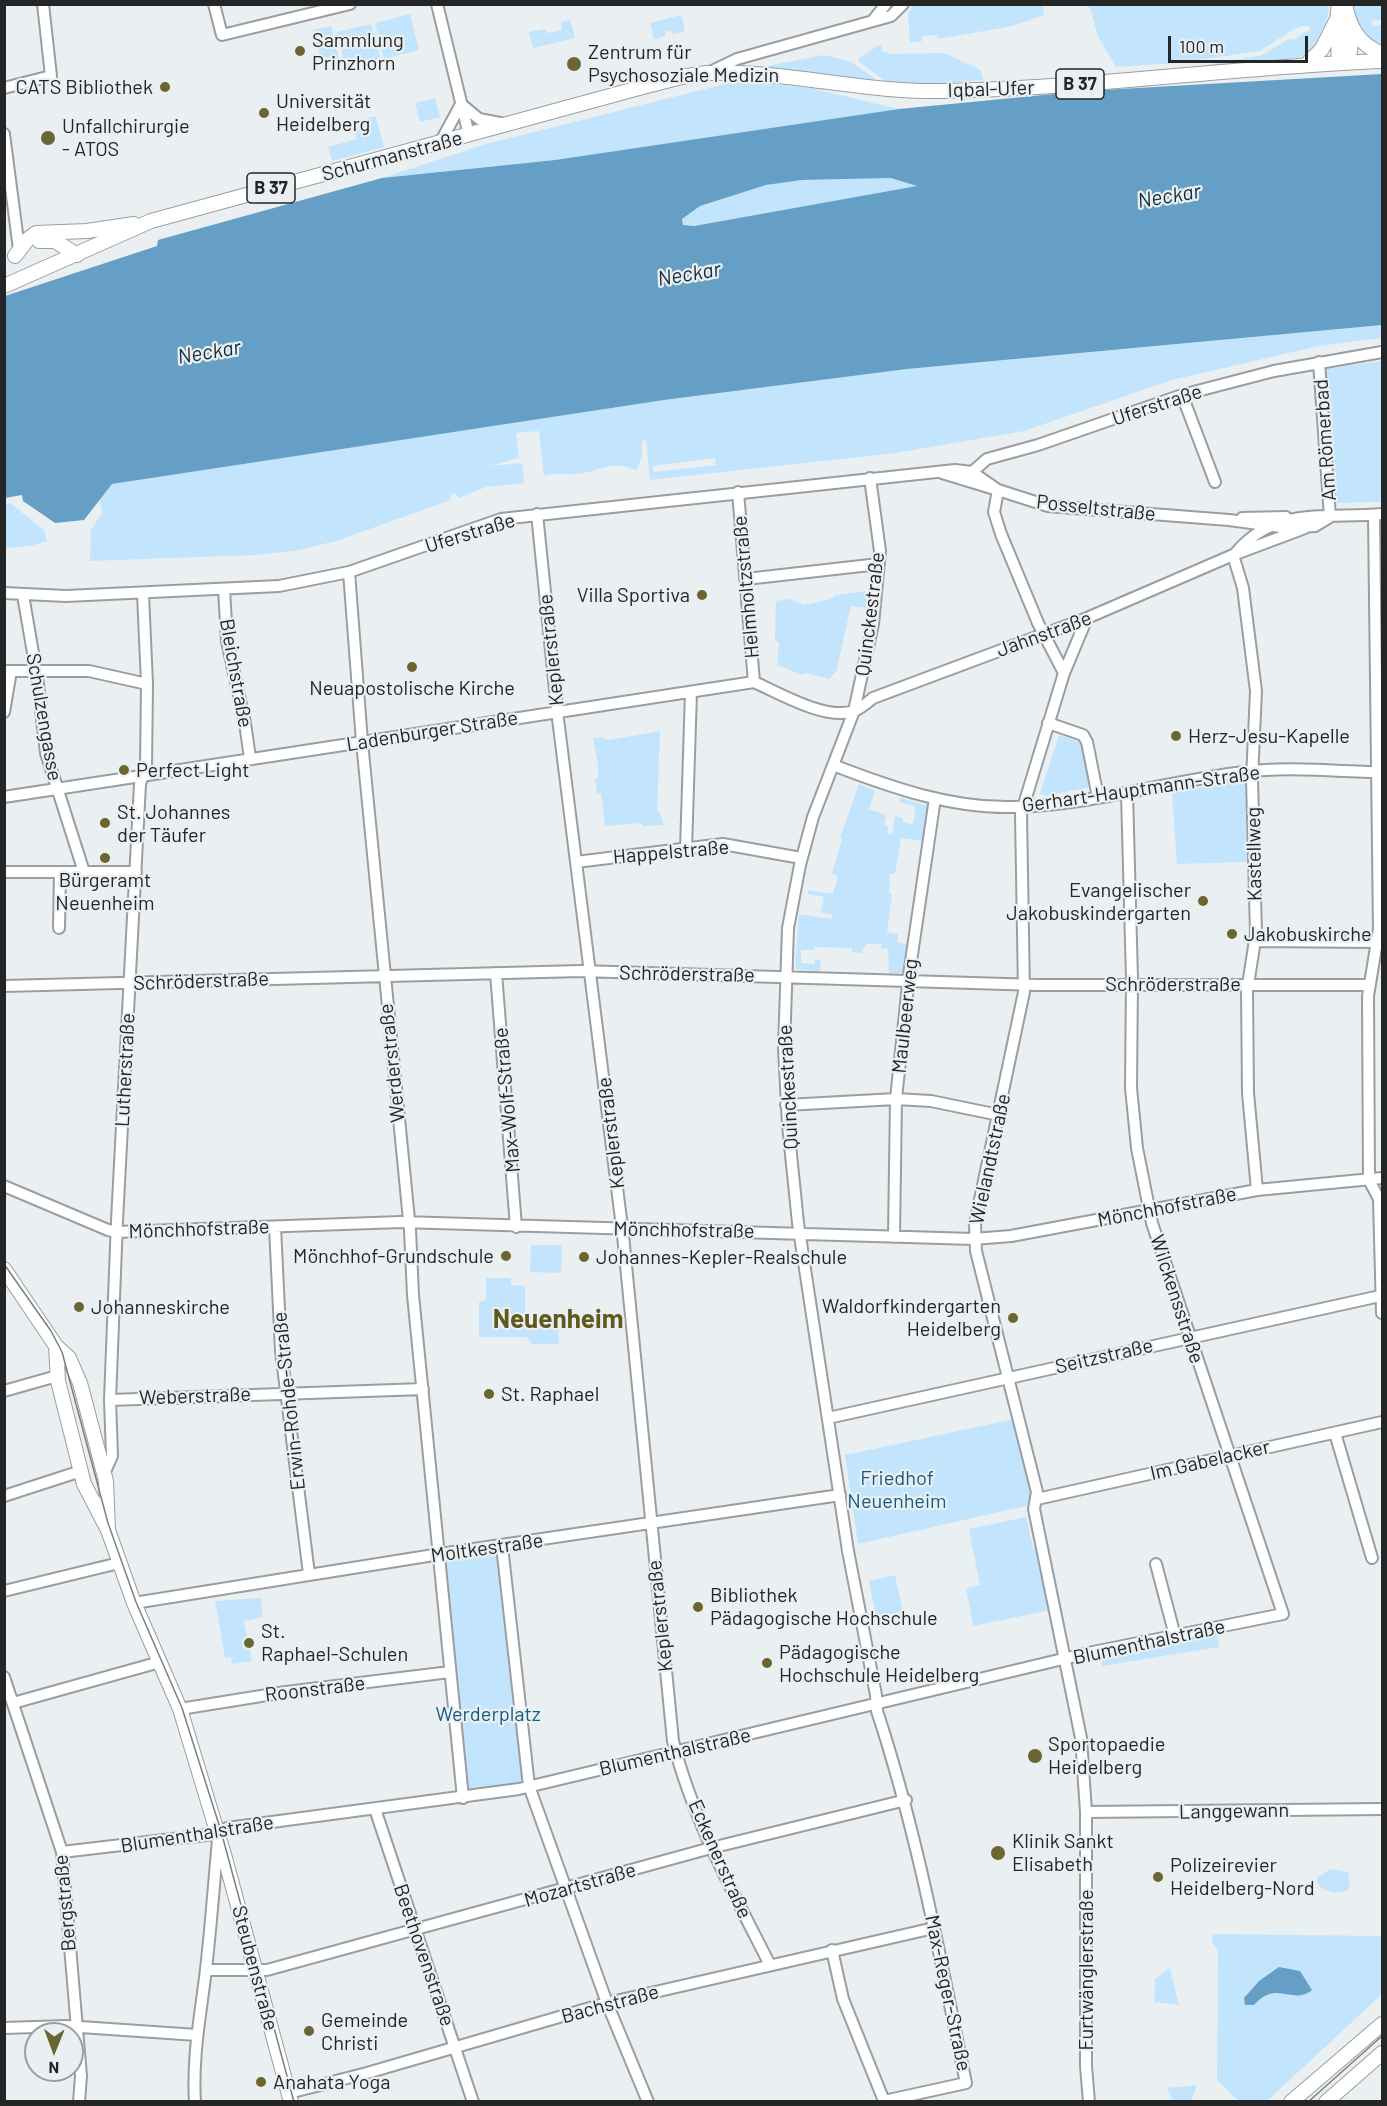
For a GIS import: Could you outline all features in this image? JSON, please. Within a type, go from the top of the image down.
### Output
[{"type":"main road","points":[[1339,4],[1337,21],[1343,62]]},
{"type":"main road","points":[[1343,62],[1350,27],[1345,4]]},
{"type":"main road","points":[[1306,65],[1322,49],[1337,21]]},
{"type":"main road","points":[[1350,27],[1366,46],[1383,54]]},
{"type":"main road","name":"Iqbal-Ufer","points":[[707,73],[771,77],[886,90],[981,89],[1160,79],[1343,62],[1383,61]]},
{"type":"main road","name":"Schurmanstraße","points":[[49,268],[151,221],[650,85],[707,73]]},
{"type":"main road","points":[[14,250],[36,233],[87,231],[151,221]]},
{"type":"main road","points":[[14,250],[42,240],[55,241],[77,255]]},
{"type":"main road","points":[[42,240],[51,246],[55,253],[49,268]]},
{"type":"main road","name":"B 37","points":[[4,286],[49,268]]},
{"type":"main road","points":[[4,1269],[56,1346],[69,1358],[80,1383],[104,1474],[108,1530]]},
{"type":"main road","points":[[56,1346],[57,1376],[81,1472],[108,1530]]},
{"type":"main road","name":"Steubenstraße","points":[[108,1530],[134,1603],[180,1709],[218,1834],[290,2097]]},
{"type":"main road","points":[[1291,2102],[1380,2031]]},
{"type":"main road","points":[[1326,2102],[1383,2053]]},
{"type":"street","points":[[4,88],[51,76],[42,4]]},
{"type":"street","points":[[214,4],[222,35],[350,4]]},
{"type":"street","points":[[437,4],[469,135]]},
{"type":"street","points":[[874,19],[886,4]]},
{"type":"street","points":[[707,73],[737,59],[891,16],[903,4]]},
{"type":"street","points":[[461,104],[478,118],[506,124]]},
{"type":"street","points":[[440,143],[461,104]]},
{"type":"street","points":[[4,134],[14,250]]},
{"type":"street","name":"Uferstraße","points":[[4,593],[23,595],[144,594],[279,586],[349,572],[493,521],[537,514],[870,478],[963,470],[972,472],[987,459],[1038,445],[1182,395],[1319,362],[1383,352]]},
{"type":"street","name":"Am Römerbad","points":[[1319,362],[1330,518]]},
{"type":"street","points":[[1182,395],[1215,482]]},
{"type":"street","name":"Uferstraße","points":[[939,472],[998,490]]},
{"type":"street","name":"Posseltstraße","points":[[972,472],[998,490],[1048,506],[1229,520],[1270,526]]},
{"type":"street","name":"Quinckestraße","points":[[870,478],[879,564],[866,662],[854,711],[813,817],[801,858],[792,903],[785,977],[783,1048],[786,1105],[801,1233],[858,1612],[876,1703]]},
{"type":"street","points":[[998,490],[994,506],[995,518],[1043,633],[1064,673]]},
{"type":"street","name":"Helmholtzstraße","points":[[738,492],[754,682]]},
{"type":"street","name":"Keplerstraße","points":[[537,514],[558,712],[622,1224],[674,1746]]},
{"type":"street","points":[[1378,515],[1380,772],[1377,942],[1369,985],[1369,1180],[1379,1199],[1380,1296],[1383,1313]]},
{"type":"street","name":"Jahnstraße","points":[[1233,555],[1240,547],[1270,526],[1290,517],[1330,518],[1378,515]]},
{"type":"street","name":"Posseltstraße","points":[[1229,520],[1249,517],[1290,517]]},
{"type":"street","name":"Jahnstraße","points":[[854,711],[873,698],[1087,618],[1233,555],[1315,526],[1330,518]]},
{"type":"street","name":"Jahnstraße","points":[[1270,526],[1305,528]]},
{"type":"street","name":"Kastellweg","points":[[1233,555],[1244,588],[1256,691],[1253,771],[1256,941],[1248,984],[1248,1093],[1257,1190]]},
{"type":"street","points":[[746,579],[879,564]]},
{"type":"street","name":"Werderstraße","points":[[349,572],[362,742],[440,1554]]},
{"type":"street","name":"Bleichstraße","points":[[224,589],[227,642],[245,723],[250,758]]},
{"type":"street","name":"Lutherstraße","points":[[104,1474],[112,1456],[110,1400],[117,1232],[140,784],[144,774],[147,684],[144,594]]},
{"type":"street","name":"Schulzengasse","points":[[23,595],[36,669],[46,753],[84,872]]},
{"type":"street","name":"Wielandtstraße","points":[[1066,1660],[1034,1509],[1037,1492],[974,1239],[981,1191],[999,1115],[1025,984],[1021,814],[1064,673],[1087,618]]},
{"type":"street","points":[[4,712],[8,671],[36,669],[88,671],[147,684]]},
{"type":"street","points":[[754,682],[809,707],[841,712],[854,711]]},
{"type":"street","name":"Ladenburger Straße","points":[[4,796],[754,682]]},
{"type":"street","points":[[686,849],[691,692]]},
{"type":"street","points":[[1048,723],[1083,735],[1087,742],[1098,797]]},
{"type":"street","name":"Gerhart-Hauptmann-Straße","points":[[833,765],[888,786],[935,798],[992,806],[1023,807],[1127,793],[1253,771],[1380,772]]},
{"type":"street","name":"Wilckensstraße","points":[[1127,793],[1132,984],[1131,1088],[1137,1148],[1149,1211],[1283,1614]]},
{"type":"street","name":"Maulbeerweg","points":[[894,1237],[896,1099],[909,981],[935,798]]},
{"type":"street","name":"Happelstraße","points":[[576,862],[736,845],[801,858]]},
{"type":"street","points":[[4,873],[136,872]]},
{"type":"street","points":[[58,928],[60,873]]},
{"type":"street","points":[[1256,941],[1377,942]]},
{"type":"street","name":"Schröderstraße","points":[[4,986],[496,973],[590,968],[785,977],[1025,984],[1369,985]]},
{"type":"street","name":"Max-Wolf-Straße","points":[[496,973],[516,1227]]},
{"type":"street","points":[[786,1105],[896,1099],[931,1101],[999,1115]]},
{"type":"street","name":"Mönchhofstraße","points":[[4,1186],[117,1232],[409,1222],[516,1227],[622,1224],[974,1239],[1011,1236],[1257,1190],[1383,1178]]},
{"type":"street","name":"Mönchhofstraße","points":[[1369,1180],[1383,1185]]},
{"type":"street","name":"Erwin-Rohde-Straße","points":[[275,1227],[280,1341],[309,1574]]},
{"type":"street","name":"Seitzstraße","points":[[828,1418],[1190,1336],[1380,1296]]},
{"type":"street","points":[[4,1392],[57,1376]]},
{"type":"street","name":"Weberstraße","points":[[110,1400],[423,1389]]},
{"type":"street","name":"Im Gabelacker","points":[[1037,1499],[1383,1422]]},
{"type":"street","points":[[1335,1433],[1372,1558]]},
{"type":"street","points":[[4,1496],[81,1472]]},
{"type":"street","name":"Moltkestraße","points":[[134,1603],[309,1574],[502,1546],[651,1519],[840,1495]]},
{"type":"street","points":[[502,1546],[529,1786],[607,2003],[648,2102]]},
{"type":"street","points":[[440,1554],[463,1798]]},
{"type":"street","points":[[4,1591],[119,1563]]},
{"type":"street","points":[[1156,1564],[1175,1636]]},
{"type":"street","name":"Blumenthalstraße","points":[[62,1852],[218,1834],[227,1828],[463,1798],[529,1786],[674,1746],[1283,1614]]},
{"type":"street","name":"Furtwänglerstraße","points":[[1066,1660],[1081,1738],[1086,1812],[1086,2054],[1089,2102]]},
{"type":"street","points":[[14,1703],[160,1662]]},
{"type":"street","name":"Roonstraße","points":[[180,1709],[286,1692],[450,1672]]},
{"type":"street","name":"Bergstraße","points":[[4,1677],[62,1852],[76,2022]]},
{"type":"street","name":"Max-Reger-Straße","points":[[832,1950],[843,1999],[884,2101],[966,2083],[906,1800],[876,1703]]},
{"type":"street","name":"Eckenerstraße","points":[[674,1746],[711,1848],[770,1965]]},
{"type":"street","name":"Mozartstraße","points":[[206,1970],[256,1972],[565,1890],[711,1848],[906,1800]]},
{"type":"street","name":"Beethovenstraße","points":[[375,1809],[473,2102]]},
{"type":"street","name":"Langgewann","points":[[1086,1812],[1383,1809]]},
{"type":"street","points":[[195,2102],[197,2035],[206,1970],[218,1834]]},
{"type":"street","name":"Bachstraße","points":[[290,2097],[607,2003],[934,1928]]},
{"type":"street","points":[[4,2028],[24,2028]]},
{"type":"street","points":[[84,2028],[197,2035]]},
{"type":"street","name":"Bergstraße","points":[[79,2102],[81,2082]]},
{"type":"green space","points":[[1042,4],[1044,15],[1013,26],[938,39],[937,35],[923,36],[922,41],[910,43],[908,14],[913,5]]},
{"type":"green space","points":[[1086,5],[1329,5],[1322,38],[1313,50],[1305,55],[1296,58],[1175,71],[1262,55],[1289,39],[1294,40],[1310,31],[1310,27],[1303,26],[1294,29],[1260,51],[1176,63],[1116,67],[1098,36],[1090,8]]},
{"type":"green space","points":[[1353,5],[1382,5],[1382,20],[1372,21],[1373,26],[1382,24],[1382,47],[1360,32]]},
{"type":"green space","points":[[410,14],[419,50],[384,59],[375,23]]},
{"type":"green space","points":[[681,15],[685,31],[673,35],[672,31],[665,32],[666,36],[654,39],[650,23]]},
{"type":"green space","points":[[570,19],[575,38],[533,48],[529,32],[546,29],[548,33],[562,30],[561,22]]},
{"type":"green space","points":[[371,24],[381,60],[346,68],[337,32]]},
{"type":"green space","points":[[331,26],[339,60],[322,64],[313,30]]},
{"type":"green space","points":[[881,44],[883,51],[891,54],[944,53],[981,70],[983,80],[928,84],[889,83],[859,62],[859,58]]},
{"type":"green space","points":[[824,55],[851,62],[883,84],[762,67]]},
{"type":"green space","points":[[741,80],[810,88],[899,109],[555,160],[382,178],[486,144]]},
{"type":"green space","points":[[435,98],[440,117],[420,122],[415,103]]},
{"type":"green space","points":[[376,116],[384,147],[332,161],[328,147],[357,139],[353,122]]},
{"type":"green space","points":[[891,178],[919,186],[694,226],[683,225],[682,219],[700,206],[766,185],[802,180]]},
{"type":"green space","points":[[1382,325],[1382,338],[1319,346],[1172,380],[1024,431],[896,453],[650,480],[646,439],[642,442],[642,456],[637,470],[618,465],[583,473],[544,476],[539,431],[516,433],[519,458],[490,466],[522,463],[524,483],[486,487],[459,498],[455,493],[450,495],[451,500],[336,541],[294,551],[254,555],[90,561],[91,530],[102,513],[100,499],[112,484],[664,400],[907,369]],"holes":[[[715,458],[716,465],[653,472],[653,466]]]},
{"type":"green space","points":[[1382,361],[1382,502],[1334,503],[1325,369]]},
{"type":"green space","points":[[10,503],[44,530],[47,541],[30,546],[5,548],[5,504]]},
{"type":"green space","points":[[866,591],[866,608],[851,606],[836,672],[829,679],[805,673],[803,675],[777,665],[779,643],[775,639],[776,601],[789,599],[804,605],[831,599],[836,595]]},
{"type":"green space","points":[[660,731],[657,811],[664,825],[643,826],[642,823],[605,826],[601,793],[597,793],[595,779],[598,778],[598,764],[593,738],[601,737],[608,740]]},
{"type":"green space","points":[[1059,735],[1080,742],[1091,787],[1045,796],[1040,794]]},
{"type":"green space","points":[[1242,780],[1245,782],[1247,862],[1177,864],[1172,793]]},
{"type":"green space","points":[[859,784],[875,791],[869,809],[886,815],[884,825],[888,826],[887,834],[892,834],[895,816],[903,818],[903,822],[911,824],[914,822],[915,806],[899,802],[901,798],[928,806],[923,841],[901,838],[895,874],[890,874],[889,893],[892,894],[887,932],[898,934],[897,942],[908,945],[904,973],[889,973],[888,949],[881,948],[881,944],[867,944],[860,953],[852,952],[852,948],[815,947],[814,950],[801,950],[801,963],[815,964],[815,960],[821,960],[820,971],[795,969],[799,914],[832,919],[833,915],[821,912],[824,897],[808,894],[808,890],[833,894],[838,876],[831,874],[842,839],[840,838]]},
{"type":"green space","points":[[531,1245],[562,1245],[561,1273],[530,1272]]},
{"type":"green space","points":[[486,1278],[511,1278],[511,1285],[525,1286],[525,1324],[558,1323],[559,1344],[532,1344],[527,1337],[479,1337],[479,1302],[486,1300]]},
{"type":"green space","name":"Friedhof Neuenheim","points":[[1015,1419],[1030,1487],[1030,1505],[858,1544],[845,1455]]},
{"type":"green space","points":[[1026,1517],[1033,1548],[1037,1548],[1051,1610],[973,1626],[966,1588],[980,1585],[969,1529]]},
{"type":"green space","name":"Werderplatz","points":[[499,1550],[524,1785],[467,1794],[443,1563],[445,1557]]},
{"type":"green space","points":[[895,1575],[903,1612],[876,1617],[869,1581]]},
{"type":"green space","points":[[261,1598],[263,1617],[244,1621],[252,1661],[232,1664],[231,1657],[225,1658],[215,1601]]},
{"type":"green space","points":[[1217,1631],[1219,1647],[1102,1666],[1101,1654]]},
{"type":"green space","points":[[1330,1869],[1348,1872],[1350,1884],[1348,1890],[1331,1892],[1317,1883],[1317,1878]]},
{"type":"green space","points":[[1213,1934],[1382,1936],[1382,1994],[1267,2101],[1239,2101],[1217,2080],[1218,1950],[1212,1943]]},
{"type":"green space","points":[[1170,1968],[1179,2005],[1154,2002],[1155,1979]]},
{"type":"green space","points":[[1197,2085],[1191,2101],[1173,2101],[1167,2088]]},
{"type":"water","name":"Neckar","points":[[1382,74],[1382,325],[907,369],[664,400],[112,484],[84,520],[55,523],[23,501],[22,495],[5,498],[5,296],[157,246],[158,240],[382,178],[555,160],[899,109],[1085,91]],"holes":[[[891,178],[917,186],[694,226],[683,225],[682,219],[700,206],[766,185],[802,180]]]},
{"type":"water","points":[[1279,1967],[1300,1971],[1312,1990],[1298,1995],[1270,1994],[1254,2005],[1245,2005],[1244,1998],[1259,1981]]},
{"type":"tram line","points":[[4,1264],[51,1331],[62,1352],[108,1523],[136,1602],[182,1708],[221,1831],[294,2102]]},
{"type":"tram line","points":[[1308,2102],[1382,2036]]},
{"type":"place","name":"Sammlung Prinzhorn","points":[[300,51]]},
{"type":"place","name":"Zentrum für Psychosoziale Medizin","points":[[574,64]]},
{"type":"place","name":"CATS Bibliothek","points":[[165,87]]},
{"type":"place","name":"Universität Heidelberg","points":[[264,113]]},
{"type":"place","name":"Unfallchirurgie - ATOS","points":[[48,138]]},
{"type":"place","name":"Villa Sportiva","points":[[702,595]]},
{"type":"place","name":"Neuapostolische Kirche","points":[[412,667]]},
{"type":"place","name":"Herz-Jesu-Kapelle","points":[[1176,736]]},
{"type":"place","name":"Perfect Light","points":[[124,770]]},
{"type":"place","name":"St. Johannes der Täufer","points":[[105,823]]},
{"type":"place","name":"Bürgeramt Neuenheim","points":[[105,858]]},
{"type":"place","name":"Evangelischer Jakobuskindergarten","points":[[1203,901]]},
{"type":"place","name":"Jakobuskirche","points":[[1232,934]]},
{"type":"place","name":"Mönchhof-Grundschule","points":[[506,1256]]},
{"type":"place","name":"Johannes-Kepler-Realschule","points":[[584,1257]]},
{"type":"place","name":"Johanneskirche","points":[[79,1307]]},
{"type":"place","name":"Waldorfkindergarten Heidelberg","points":[[1013,1318]]},
{"type":"place","name":"St. Raphael","points":[[489,1394]]},
{"type":"place","name":"Bibliothek Pädagogische Hochschule","points":[[698,1607]]},
{"type":"place","name":"St. Raphael-Schulen","points":[[249,1643]]},
{"type":"place","name":"Pädagogische Hochschule Heidelberg","points":[[767,1663]]},
{"type":"place","name":"Sportopaedie Heidelberg","points":[[1035,1756]]},
{"type":"place","name":"Klinik Sankt Elisabeth","points":[[998,1853]]},
{"type":"place","name":"Polizeirevier Heidelberg-Nord","points":[[1158,1877]]},
{"type":"place","name":"Gemeinde Christi","points":[[309,2031]]},
{"type":"place","name":"Anahata Yoga","points":[[261,2082]]},
{"type":"district","name":"Neuenheim","points":[[558,1319]]}]
